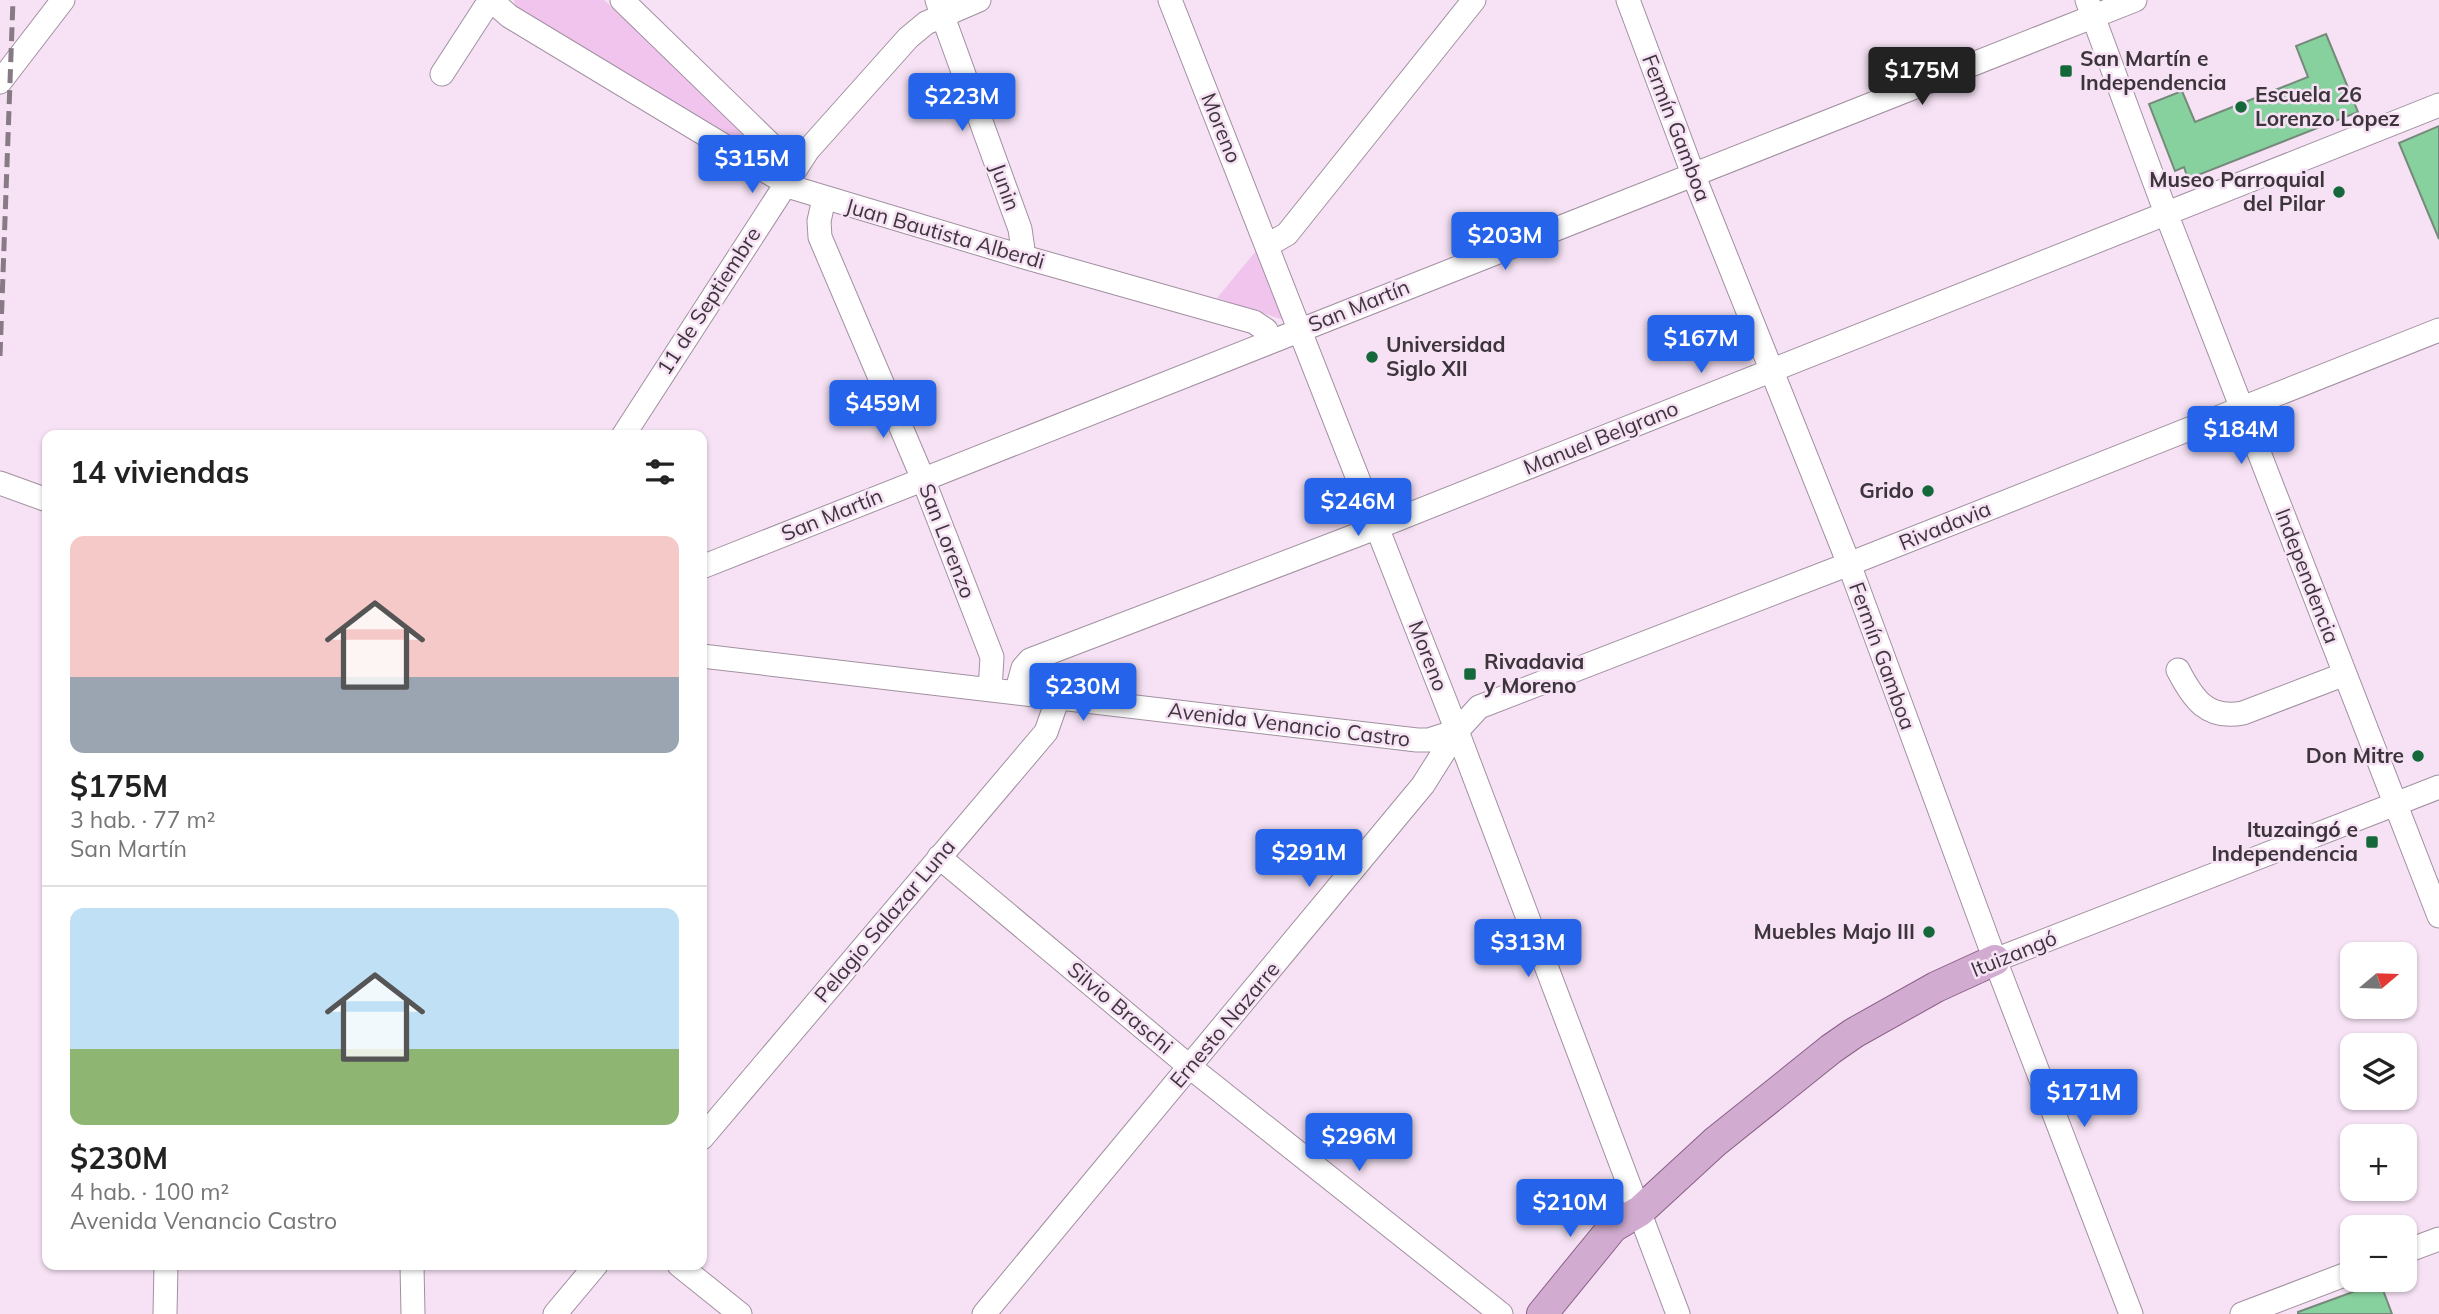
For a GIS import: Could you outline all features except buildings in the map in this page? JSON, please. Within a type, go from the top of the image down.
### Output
[{"type":"main road","name":"Ituizangó","points":[[1640,1211],[1714,1142],[1830,1049],[1936,987],[1995,960]]},
{"type":"main road","points":[[1542,1314],[1613,1227],[1640,1211]]},
{"type":"main road","points":[[1564,1314],[1628,1242],[1640,1211]]},
{"type":"street","points":[[0,82],[63,0]]},
{"type":"street","points":[[442,74],[490,0]]},
{"type":"street","name":"Juan Bautista Alberdi","points":[[490,0],[509,16],[790,176],[824,199],[1254,322],[1266,330],[1271,341]]},
{"type":"street","name":"Juan Bautista Alberdi","points":[[622,0],[790,176]]},
{"type":"street","name":"11 de Septiembre","points":[[627,430],[808,150],[893,53],[940,8],[979,0]]},
{"type":"street","name":"Moreno","points":[[1170,0],[1457,731],[1678,1314]]},
{"type":"street","points":[[1268,245],[1287,234],[1474,0]]},
{"type":"street","name":"Fermín Gamboa","points":[[1628,0],[1693,174],[1849,564],[1995,960],[2131,1314]]},
{"type":"street","name":"San Martín","points":[[707,565],[1693,174],[2090,8],[2135,0]]},
{"type":"street","name":"Junin","points":[[940,8],[1020,229],[1024,257]]},
{"type":"street","name":"Independencia","points":[[2090,8],[2166,213],[2439,916]]},
{"type":"street","name":"Manuel Belgrano","points":[[1016,693],[1023,668],[1030,660],[1378,527],[2439,105]]},
{"type":"street","name":"San Lorenzo","points":[[824,199],[819,220],[820,237],[923,479],[992,657],[990,690]]},
{"type":"street","name":"Rivadavia","points":[[1457,731],[1479,707],[1491,701],[1849,564],[2439,330]]},
{"type":"street","points":[[0,483],[42,498]]},
{"type":"street","name":"Avenida Venancio Castro","points":[[707,657],[1417,740],[1429,740],[1457,731]]},
{"type":"street","points":[[2178,670],[2195,700],[2227,716],[2243,713],[2345,674]]},
{"type":"street","name":"Pelagio Salazar Luna","points":[[707,1132],[1046,732],[1058,698]]},
{"type":"street","name":"Ernesto Nazarre","points":[[984,1314],[1423,785],[1457,731]]},
{"type":"street","name":"Ituizangó","points":[[1995,960],[2439,787]]},
{"type":"street","name":"Silvio Braschi","points":[[939,857],[1191,1067],[1501,1314]]},
{"type":"street","points":[[2417,1247],[2439,1239]]},
{"type":"street","points":[[165,1314],[166,1270]]},
{"type":"street","points":[[412,1270],[413,1314]]},
{"type":"street","points":[[555,1314],[592,1270]]},
{"type":"street","points":[[685,1270],[740,1314]]},
{"type":"street","points":[[2242,1314],[2340,1277]]},
{"type":"shaded area","points":[[514,0],[604,0],[761,146],[763,154],[758,155],[516,9]]},
{"type":"shaded area","points":[[1256,251],[1284,320],[1217,298]]},
{"type":"railway","points":[[0,356],[13,0]]},
{"type":"place","name":"San Martín e Independencia","points":[[2066,71]]},
{"type":"place","name":"Escuela 26 Lorenzo Lopez","points":[[2241,107]]},
{"type":"place","name":"Museo Parroquial del Pilar","points":[[2339,192]]},
{"type":"place","name":"Universidad Siglo XII","points":[[1372,357]]},
{"type":"place","name":"Grido","points":[[1928,491]]},
{"type":"place","name":"Rivadavia y Moreno","points":[[1470,674]]},
{"type":"place","name":"Don Mitre","points":[[2418,756]]},
{"type":"place","name":"Ituzaingó e Independencia","points":[[2372,842]]},
{"type":"place","name":"Muebles Majo III","points":[[1929,932]]}]
